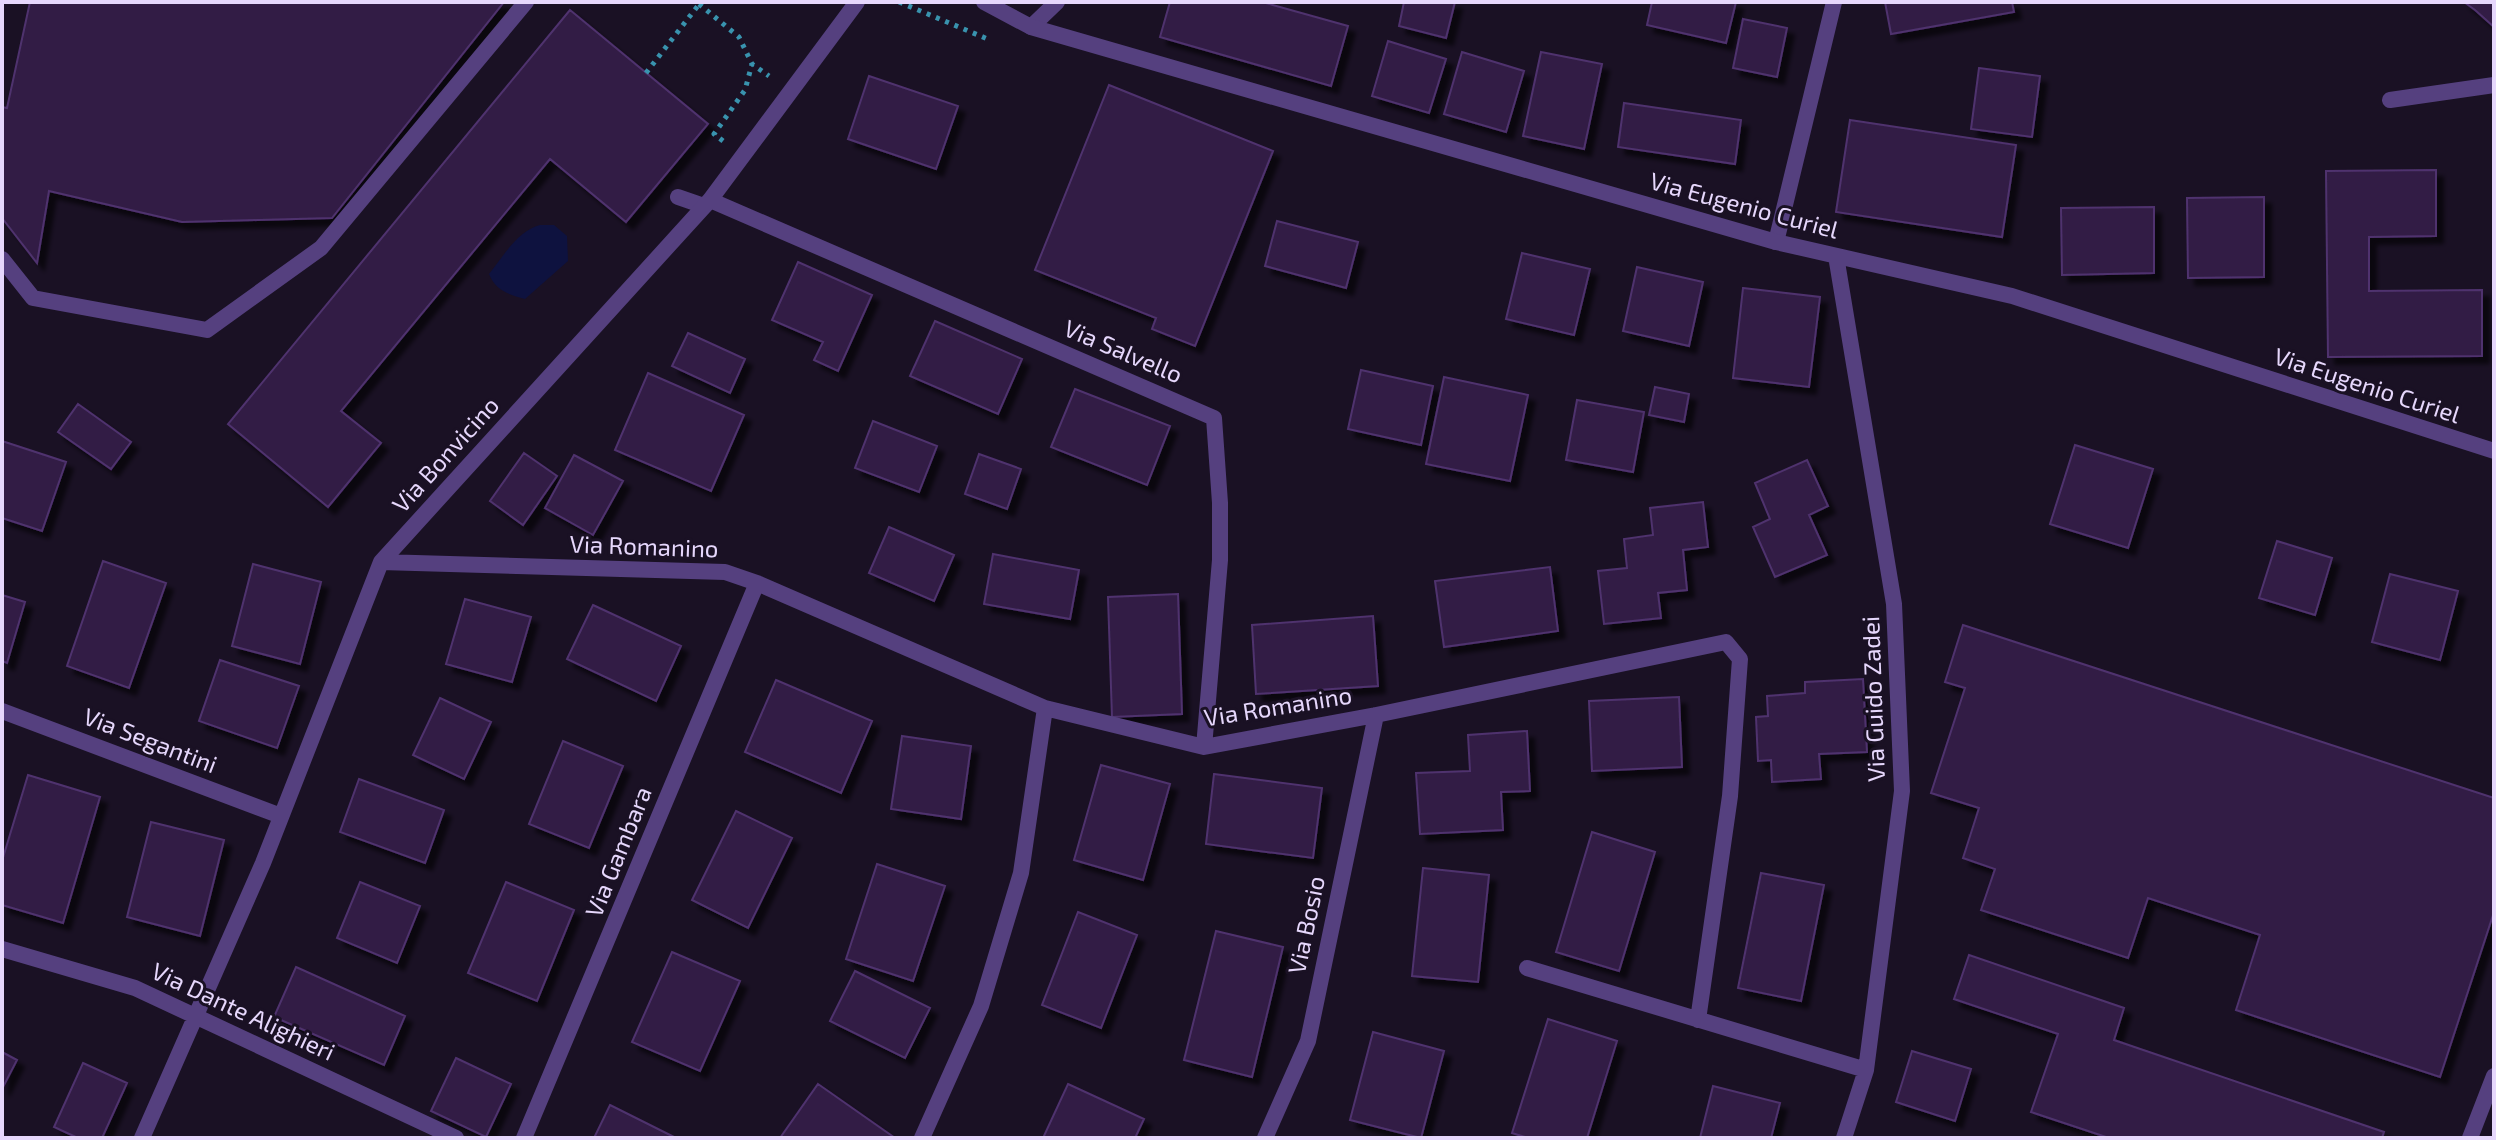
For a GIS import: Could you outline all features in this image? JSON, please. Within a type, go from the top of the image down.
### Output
[{"type":"street","points":[[2,259],[33,298],[207,330],[321,248],[526,2]]},
{"type":"street","name":"Via Bonvicino","points":[[142,1138],[281,816],[381,562],[707,203],[857,2]]},
{"type":"street","name":"Via Eugenio Curiel","points":[[984,2],[1031,27],[1776,242],[2012,296],[2494,451]]},
{"type":"street","points":[[1031,27],[1057,2]]},
{"type":"street","points":[[1776,242],[1834,2]]},
{"type":"street","points":[[2390,100],[2494,85]]},
{"type":"street","points":[[678,197],[707,203]]},
{"type":"street","name":"Via Salvello","points":[[707,203],[1214,418],[1220,503],[1220,560],[1204,747]]},
{"type":"street","name":"Via Guido Zadei","points":[[1836,256],[1894,604],[1902,791],[1866,1070],[1844,1138]]},
{"type":"street","name":"Via Romanino","points":[[381,562],[725,572],[1045,708],[1204,747],[1376,715],[1726,642],[1740,659],[1738,689],[1730,796],[1698,1020]]},
{"type":"street","name":"Via Gambara","points":[[524,1138],[757,583]]},
{"type":"street","points":[[922,1138],[981,1006],[1021,873],[1045,708]]},
{"type":"street","name":"Via Segantini","points":[[2,711],[281,816]]},
{"type":"street","name":"Via Bosio","points":[[1265,1138],[1308,1041],[1376,715]]},
{"type":"street","name":"Via Dante Alighieri","points":[[2,949],[135,988],[456,1138]]},
{"type":"street","points":[[1527,968],[1866,1070]]},
{"type":"street","points":[[2470,1138],[2494,1076]]},
{"type":"path","points":[[646,73],[700,3],[739,37],[752,64],[792,91]]},
{"type":"path","points":[[742,158],[714,134],[745,90],[752,64]]},
{"type":"shaded area","points":[[540,225],[554,225],[567,236],[568,261],[525,299],[503,291],[489,274],[517,239]]},
{"type":"building","points":[[30,2],[504,2],[332,218],[182,222],[49,191],[37,263],[2,218],[2,107],[7,108]]},
{"type":"building","points":[[1170,2],[1262,2],[1348,26],[1331,86],[1160,37]]},
{"type":"building","points":[[1404,2],[1455,2],[1446,38],[1399,26]]},
{"type":"building","points":[[1652,2],[1736,2],[1726,43],[1647,25]]},
{"type":"building","points":[[1885,2],[2012,2],[2014,12],[1891,34]]},
{"type":"building","points":[[2464,2],[2494,2],[2494,27],[2475,10]]},
{"type":"building","points":[[570,10],[708,124],[626,222],[550,159],[341,411],[381,443],[328,507],[228,424]]},
{"type":"building","points":[[1743,19],[1787,28],[1777,77],[1733,68]]},
{"type":"building","points":[[1388,41],[1446,59],[1429,113],[1372,96]]},
{"type":"building","points":[[1462,52],[1524,71],[1506,132],[1444,114]]},
{"type":"building","points":[[1541,52],[1602,64],[1584,149],[1523,136]]},
{"type":"building","points":[[1979,68],[2040,76],[2032,137],[1971,129]]},
{"type":"building","points":[[869,76],[958,106],[936,169],[848,139]]},
{"type":"building","points":[[1109,85],[1273,151],[1195,346],[1152,329],[1156,318],[1035,270]]},
{"type":"building","points":[[1624,103],[1741,120],[1735,164],[1618,147]]},
{"type":"building","points":[[1850,120],[2016,145],[2002,237],[1836,212]]},
{"type":"building","points":[[2436,170],[2436,236],[2369,237],[2369,291],[2482,290],[2482,356],[2328,357],[2326,171]]},
{"type":"building","points":[[2264,197],[2264,277],[2188,278],[2187,198]]},
{"type":"building","points":[[2154,207],[2154,273],[2062,275],[2061,208]]},
{"type":"building","points":[[1277,221],[1358,242],[1346,288],[1265,266]]},
{"type":"building","points":[[1522,253],[1590,269],[1574,335],[1506,319]]},
{"type":"building","points":[[798,262],[872,295],[838,371],[814,360],[823,342],[772,320]]},
{"type":"building","points":[[1637,267],[1703,282],[1689,346],[1623,331]]},
{"type":"building","points":[[1743,288],[1820,297],[1809,387],[1733,378]]},
{"type":"building","points":[[935,321],[1022,359],[998,414],[910,376]]},
{"type":"building","points":[[688,333],[745,359],[730,393],[672,366]]},
{"type":"building","points":[[1361,370],[1433,386],[1421,445],[1348,429]]},
{"type":"building","points":[[648,373],[744,415],[711,491],[615,450]]},
{"type":"building","points":[[1444,377],[1528,395],[1510,481],[1426,464]]},
{"type":"building","points":[[1655,387],[1689,394],[1684,422],[1649,415]]},
{"type":"building","points":[[1075,389],[1170,426],[1147,485],[1051,447]]},
{"type":"building","points":[[1577,400],[1644,412],[1633,472],[1566,460]]},
{"type":"building","points":[[78,404],[131,442],[111,469],[58,432]]},
{"type":"building","points":[[873,421],[937,446],[919,492],[855,468]]},
{"type":"building","points":[[2,441],[66,462],[42,531],[2,518]]},
{"type":"building","points":[[2075,445],[2153,469],[2128,548],[2050,524]]},
{"type":"building","points":[[524,453],[557,476],[523,525],[490,501]]},
{"type":"building","points":[[979,454],[1021,469],[1007,509],[965,494]]},
{"type":"building","points":[[574,455],[623,481],[593,535],[545,508]]},
{"type":"building","points":[[1807,460],[1828,506],[1809,515],[1827,555],[1775,577],[1753,527],[1770,519],[1755,483]]},
{"type":"building","points":[[1703,502],[1708,547],[1683,550],[1687,590],[1658,593],[1661,618],[1604,624],[1598,571],[1627,568],[1624,539],[1653,535],[1650,508]]},
{"type":"building","points":[[889,527],[954,555],[934,601],[869,573]]},
{"type":"building","points":[[2277,541],[2332,558],[2315,615],[2259,598]]},
{"type":"building","points":[[993,554],[1079,570],[1070,619],[984,604]]},
{"type":"building","points":[[103,561],[166,583],[129,688],[67,666]]},
{"type":"building","points":[[253,564],[321,582],[300,664],[232,646]]},
{"type":"building","points":[[1550,567],[1558,631],[1444,647],[1435,581]]},
{"type":"building","points":[[2390,574],[2458,591],[2440,660],[2372,642]]},
{"type":"building","points":[[1178,594],[1182,714],[1112,717],[1108,597]]},
{"type":"building","points":[[2,595],[25,602],[7,663],[2,661]]},
{"type":"building","points":[[465,599],[531,617],[512,682],[446,664]]},
{"type":"building","points":[[593,605],[681,646],[656,701],[567,659]]},
{"type":"building","points":[[1373,616],[1378,686],[1256,694],[1252,625]]},
{"type":"building","points":[[1963,625],[2494,798],[2494,912],[2440,1077],[2236,1010],[2260,935],[2148,898],[2128,958],[1981,910],[1995,869],[1963,858],[1979,808],[1931,793],[1965,688],[1945,682]]},
{"type":"building","points":[[220,660],[299,686],[277,748],[199,721]]},
{"type":"building","points":[[1863,679],[1867,752],[1819,754],[1821,779],[1772,782],[1771,760],[1758,761],[1756,717],[1768,716],[1767,696],[1805,693],[1805,682]]},
{"type":"building","points":[[776,680],[872,721],[841,793],[745,752]]},
{"type":"building","points":[[1679,697],[1682,767],[1592,771],[1589,701]]},
{"type":"building","points":[[440,698],[491,722],[464,779],[413,755]]},
{"type":"building","points":[[1527,731],[1530,791],[1501,792],[1503,830],[1420,834],[1416,773],[1470,771],[1468,735]]},
{"type":"building","points":[[902,736],[971,746],[961,819],[891,809]]},
{"type":"building","points":[[563,741],[623,766],[589,848],[529,824]]},
{"type":"building","points":[[1101,765],[1170,784],[1143,880],[1074,860]]},
{"type":"building","points":[[1214,774],[1322,788],[1313,858],[1206,844]]},
{"type":"building","points":[[28,775],[100,797],[63,923],[2,905],[2,861]]},
{"type":"building","points":[[359,779],[444,810],[425,863],[340,832]]},
{"type":"building","points":[[736,811],[792,838],[748,928],[692,900]]},
{"type":"building","points":[[151,822],[224,840],[200,936],[127,917]]},
{"type":"building","points":[[1592,832],[1655,852],[1619,971],[1556,952]]},
{"type":"building","points":[[877,864],[945,886],[913,981],[846,959]]},
{"type":"building","points":[[1423,868],[1489,875],[1478,982],[1412,976]]},
{"type":"building","points":[[1761,873],[1824,885],[1801,1001],[1738,988]]},
{"type":"building","points":[[360,882],[420,906],[397,963],[337,938]]},
{"type":"building","points":[[506,882],[574,910],[537,1001],[468,973]]},
{"type":"building","points":[[1078,912],[1137,935],[1101,1028],[1042,1005]]},
{"type":"building","points":[[1216,931],[1283,947],[1252,1077],[1184,1060]]},
{"type":"building","points":[[672,952],[740,981],[700,1071],[632,1042]]},
{"type":"building","points":[[1969,955],[2124,1008],[2114,1040],[2384,1132],[2382,1138],[2109,1138],[2031,1112],[2058,1034],[1954,999]]},
{"type":"building","points":[[296,967],[405,1016],[384,1065],[274,1017]]},
{"type":"building","points":[[855,971],[930,1008],[905,1058],[830,1021]]},
{"type":"building","points":[[1548,1019],[1617,1041],[1587,1138],[1528,1138],[1512,1133]]},
{"type":"building","points":[[1373,1032],[1444,1051],[1421,1138],[1350,1120]]},
{"type":"building","points":[[1912,1051],[1971,1069],[1955,1121],[1896,1102]]},
{"type":"building","points":[[2,1052],[17,1060],[2,1089]]},
{"type":"building","points":[[456,1058],[511,1084],[486,1137],[431,1111]]},
{"type":"building","points":[[83,1063],[127,1083],[102,1138],[78,1138],[54,1127]]},
{"type":"building","points":[[818,1084],[895,1138],[780,1138]]},
{"type":"building","points":[[1068,1084],[1144,1119],[1135,1138],[1043,1138]]},
{"type":"building","points":[[1713,1086],[1780,1103],[1771,1138],[1700,1138]]},
{"type":"building","points":[[610,1105],[676,1138],[594,1138]]}]
